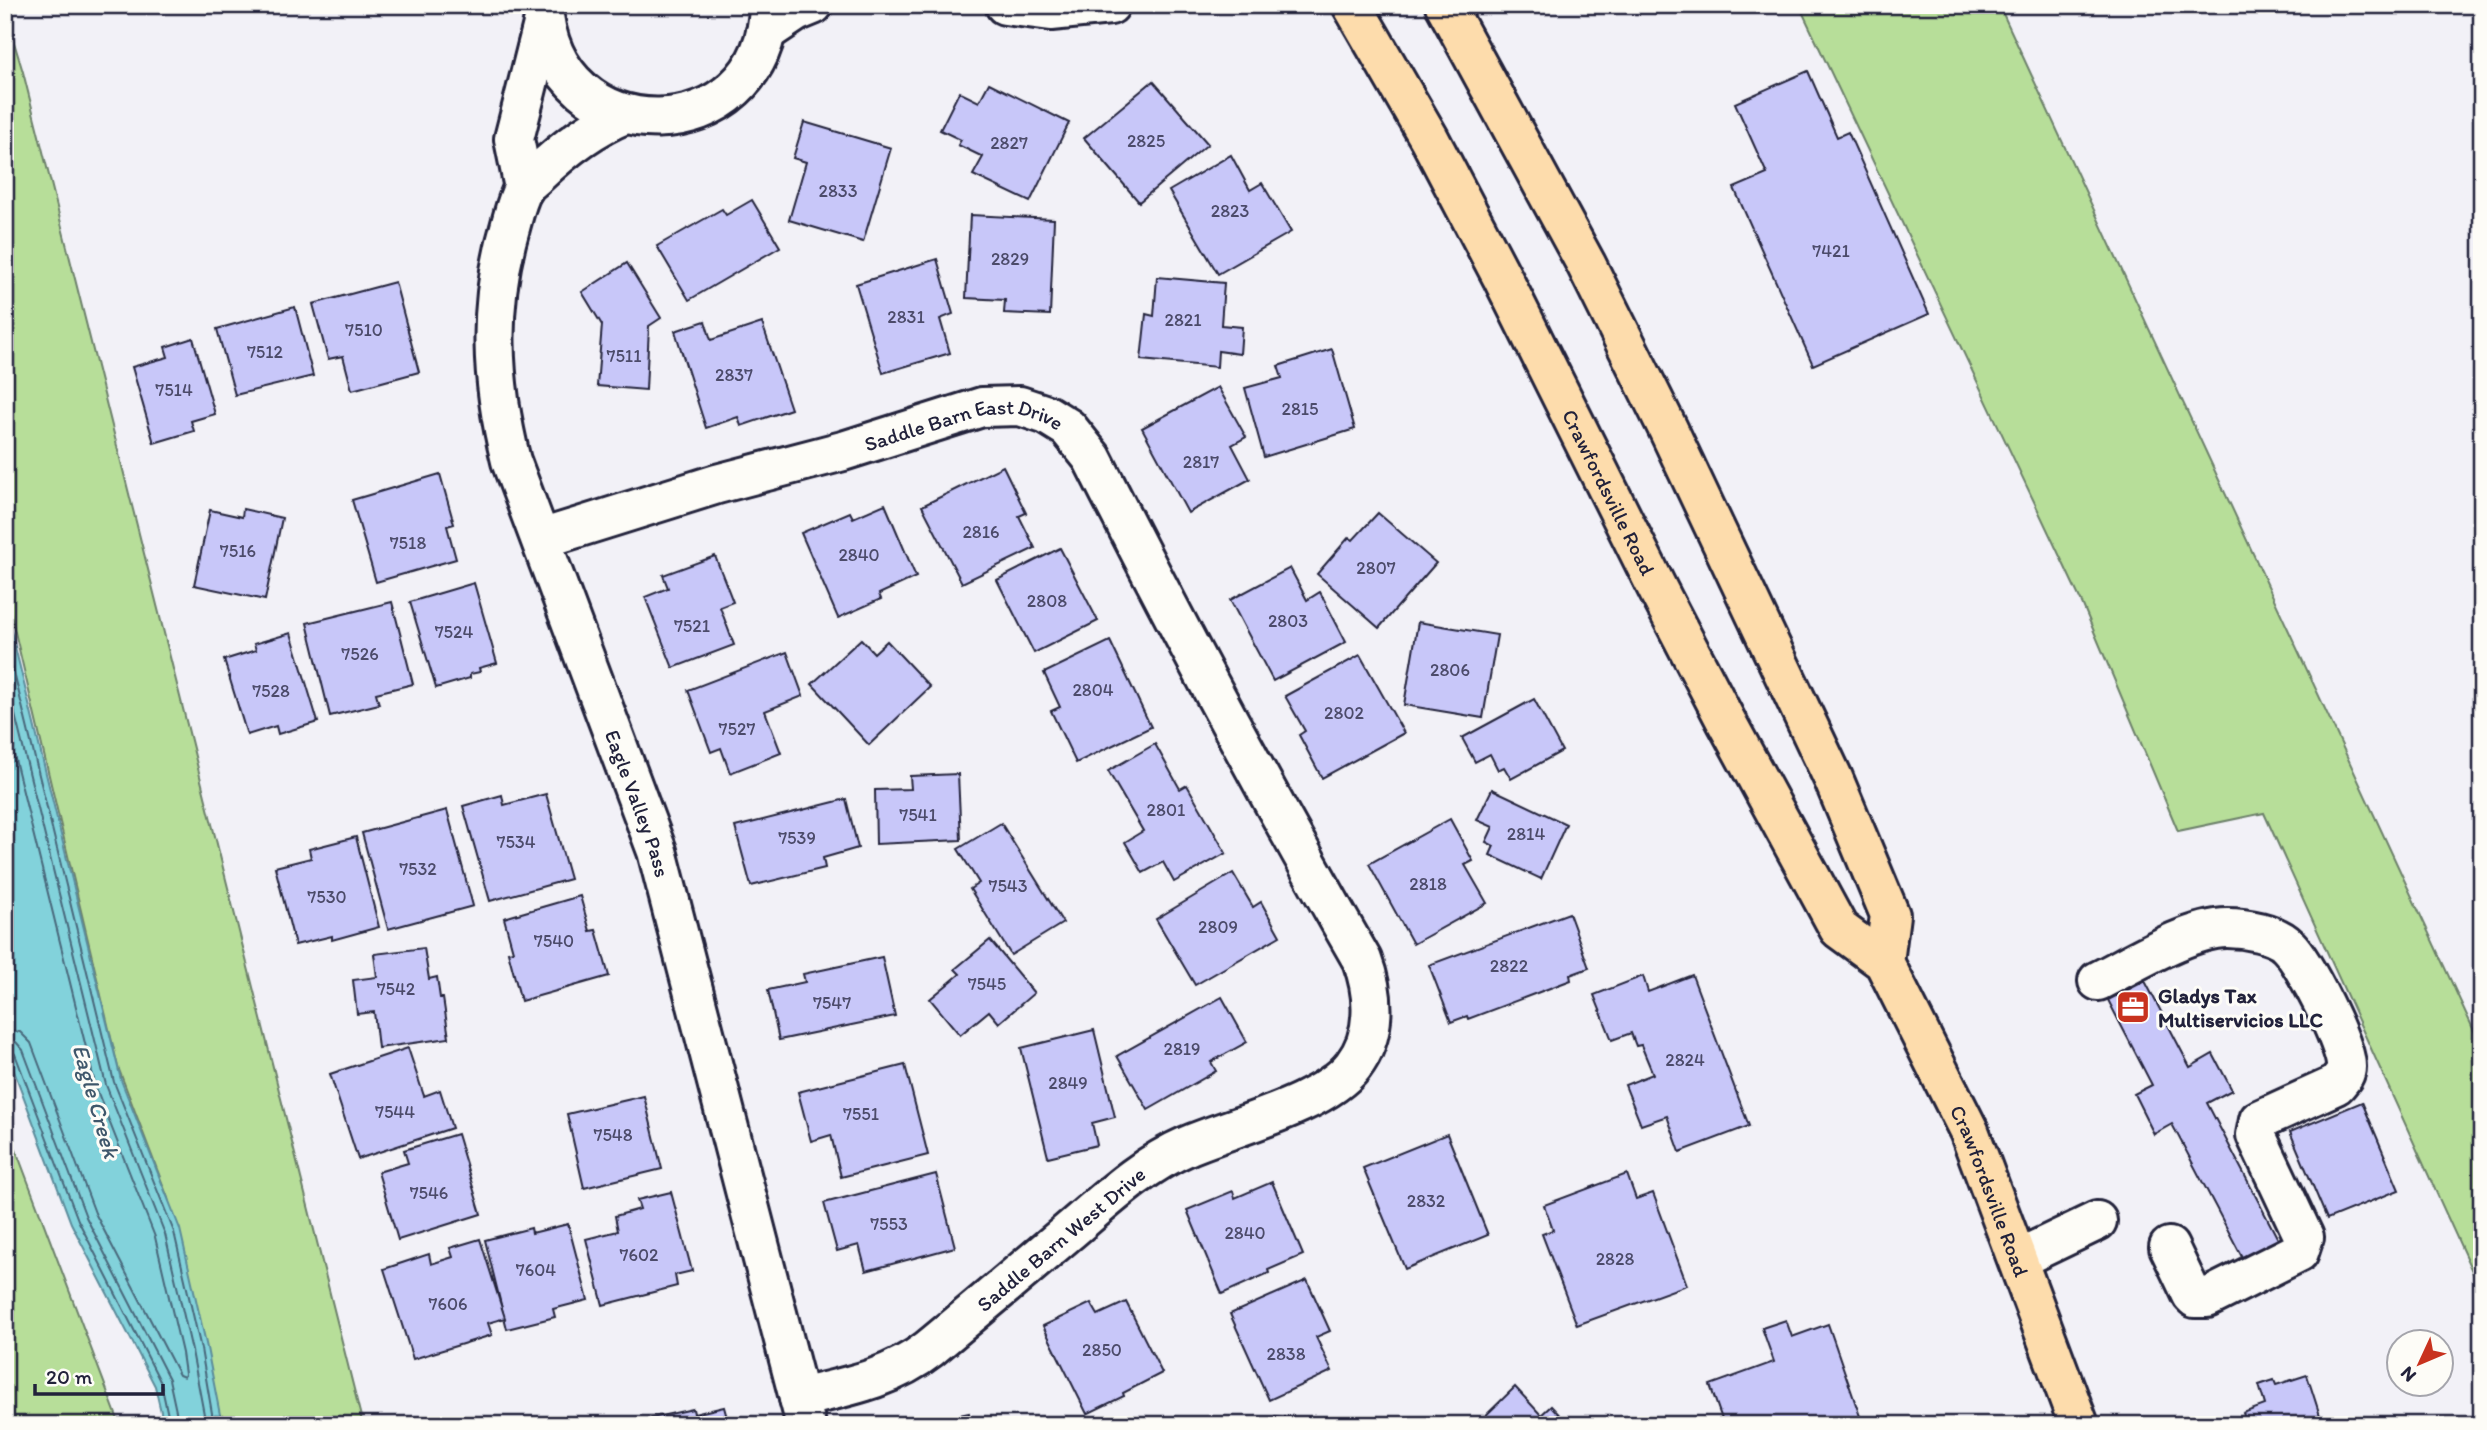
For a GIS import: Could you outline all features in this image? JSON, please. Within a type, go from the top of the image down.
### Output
[{"type":"main road","name":"Crawfordsville Road","points":[[1352,5],[1429,138],[1690,650],[1839,929],[1884,962],[1969,1131],[2079,1425]]},
{"type":"main road","points":[[1446,5],[1592,276],[1668,429],[1833,778],[1890,915],[1884,962]]},
{"type":"street","points":[[543,12],[554,56],[577,86],[607,108],[625,114],[667,118],[707,107],[740,82],[756,58],[768,19],[813,5]]},
{"type":"street","points":[[1005,5],[1051,11],[1110,5]]},
{"type":"street","points":[[524,188],[514,139],[543,12]]},
{"type":"street","name":"Eagle Valley Pass","points":[[625,114],[587,133],[553,159],[524,188],[504,246],[498,275],[493,364],[501,423],[511,461],[657,851],[803,1411]]},
{"type":"street","name":"Saddle Barn East Drive","points":[[541,539],[717,484],[844,451],[982,407],[1020,406],[1047,415],[1068,428],[1085,447],[1227,719]]},
{"type":"street","name":"Saddle Barn West Drive","points":[[803,1411],[905,1366],[929,1349],[1141,1171],[1184,1147],[1322,1093],[1353,1065],[1363,1048],[1373,1012],[1365,967],[1227,719]]},
{"type":"street","points":[[2098,981],[2191,935],[2209,930],[2241,929],[2272,937],[2289,946],[2316,989],[2346,1059],[2344,1077],[2336,1085],[2259,1120],[2256,1126],[2256,1135],[2304,1237],[2299,1252],[2200,1299],[2192,1295],[2169,1247]]},
{"type":"street","points":[[2018,1259],[2097,1221]]},
{"type":"green space","points":[[1799,5],[1999,5],[2482,1048],[2482,1293],[2264,813],[2178,831],[2082,603]]},
{"type":"green space","points":[[5,13],[23,72],[363,1425],[217,1425],[168,1198],[118,1067],[5,590]]},
{"type":"green space","points":[[5,1121],[120,1425],[5,1425]]},
{"type":"water","name":"Eagle Creek","points":[[5,606],[121,1080],[180,1229],[222,1425],[164,1425],[155,1386],[71,1223],[5,1047]]},
{"type":"building","points":[[1808,71],[1837,137],[1848,132],[1929,314],[1813,365],[1734,188],[1767,174],[1735,103]]},
{"type":"building","points":[[1153,81],[1208,144],[1139,202],[1084,138]]},
{"type":"building","points":[[989,83],[1069,123],[1030,202],[973,175],[983,157],[958,145],[961,140],[940,130],[959,92],[979,102]]},
{"type":"building","points":[[804,122],[891,148],[863,242],[789,220],[806,162],[793,158]]},
{"type":"building","points":[[1231,155],[1250,190],[1262,183],[1291,232],[1218,274],[1169,191]]},
{"type":"building","points":[[752,200],[780,247],[689,300],[657,246],[722,209],[726,215]]},
{"type":"building","points":[[970,215],[1054,219],[1050,315],[1004,313],[1005,300],[966,298]]},
{"type":"building","points":[[937,259],[953,314],[940,319],[950,353],[883,373],[856,284]]},
{"type":"building","points":[[627,263],[661,318],[649,326],[646,390],[597,386],[602,325],[582,292]]},
{"type":"building","points":[[1157,277],[1224,283],[1221,325],[1242,327],[1240,354],[1218,351],[1217,367],[1141,360],[1146,314],[1154,316]]},
{"type":"building","points":[[395,282],[419,372],[352,390],[343,356],[328,359],[313,304]]},
{"type":"building","points":[[295,307],[313,376],[235,395],[217,329]]},
{"type":"building","points":[[705,321],[711,340],[762,323],[791,409],[741,426],[738,417],[706,428],[675,331]]},
{"type":"building","points":[[193,338],[215,414],[191,421],[194,431],[154,443],[132,367],[168,357],[165,347]]},
{"type":"building","points":[[1332,349],[1355,429],[1264,457],[1245,388],[1282,378],[1278,366]]},
{"type":"building","points":[[1218,387],[1246,437],[1232,445],[1250,479],[1188,513],[1142,428]]},
{"type":"building","points":[[1003,466],[1026,513],[1019,516],[1035,548],[962,583],[922,506]]},
{"type":"building","points":[[440,474],[454,524],[447,526],[456,559],[376,582],[352,500]]},
{"type":"building","points":[[885,504],[916,577],[879,594],[881,599],[838,618],[801,533],[850,512],[853,518]]},
{"type":"building","points":[[243,509],[282,518],[265,600],[194,585],[210,510],[242,517]]},
{"type":"building","points":[[1378,513],[1436,563],[1379,628],[1317,574],[1349,537],[1353,540]]},
{"type":"building","points":[[1060,548],[1098,621],[1034,653],[997,580]]},
{"type":"building","points":[[715,556],[733,602],[720,607],[734,645],[673,668],[645,597],[668,588],[663,575]]},
{"type":"building","points":[[1290,568],[1307,600],[1320,592],[1346,642],[1273,681],[1230,600]]},
{"type":"building","points":[[474,583],[497,663],[479,668],[480,672],[470,674],[470,678],[436,688],[410,602]]},
{"type":"building","points":[[392,602],[413,684],[376,693],[379,704],[330,716],[307,623]]},
{"type":"building","points":[[1418,622],[1497,635],[1483,718],[1404,705]]},
{"type":"building","points":[[291,633],[318,722],[278,734],[276,726],[247,735],[224,660],[256,650],[254,644]]},
{"type":"building","points":[[861,639],[874,653],[887,641],[930,687],[869,745],[812,684]]},
{"type":"building","points":[[1110,641],[1151,727],[1076,763],[1051,711],[1060,707],[1044,673]]},
{"type":"building","points":[[787,652],[803,696],[765,711],[781,753],[730,773],[721,748],[711,752],[688,690]]},
{"type":"building","points":[[1360,655],[1404,733],[1322,778],[1299,735],[1305,731],[1285,696]]},
{"type":"building","points":[[1534,699],[1562,751],[1511,779],[1504,767],[1498,770],[1490,754],[1475,762],[1462,738]]},
{"type":"building","points":[[1155,744],[1180,789],[1187,785],[1226,853],[1174,882],[1163,862],[1143,873],[1125,842],[1143,831],[1108,771]]},
{"type":"building","points":[[958,774],[961,840],[876,844],[875,790],[911,789],[910,776]]},
{"type":"building","points":[[1492,789],[1566,824],[1541,879],[1490,855],[1494,846],[1486,842],[1493,827],[1477,820]]},
{"type":"building","points":[[546,794],[570,879],[490,901],[463,806],[502,795],[504,805]]},
{"type":"building","points":[[846,799],[858,848],[823,858],[825,868],[751,886],[735,827]]},
{"type":"building","points":[[447,810],[473,906],[388,929],[362,833]]},
{"type":"building","points":[[1450,819],[1473,861],[1465,865],[1487,903],[1413,944],[1369,864]]},
{"type":"building","points":[[1001,823],[1063,923],[1011,955],[970,889],[979,883],[958,849]]},
{"type":"building","points":[[356,837],[379,927],[332,940],[332,936],[295,945],[275,867],[311,858],[309,849]]},
{"type":"building","points":[[1233,873],[1253,907],[1261,902],[1280,936],[1195,985],[1156,919]]},
{"type":"building","points":[[580,896],[590,931],[596,930],[609,976],[521,1001],[508,952],[513,951],[504,918]]},
{"type":"building","points":[[1569,913],[1589,968],[1570,975],[1571,980],[1468,1019],[1467,1016],[1451,1022],[1429,965]]},
{"type":"building","points":[[990,940],[1034,993],[999,1023],[989,1011],[960,1035],[930,999],[960,974],[955,969]]},
{"type":"building","points":[[424,948],[429,979],[437,977],[440,998],[443,998],[449,1038],[378,1048],[374,1012],[357,1014],[353,980],[377,977],[374,954]]},
{"type":"building","points":[[882,957],[895,1016],[779,1040],[768,990],[805,982],[803,974]]},
{"type":"building","points":[[1692,975],[1749,1126],[1680,1152],[1667,1116],[1641,1125],[1625,1085],[1653,1074],[1641,1045],[1636,1046],[1631,1033],[1612,1040],[1594,995],[1643,976],[1648,992]]},
{"type":"building","points":[[2145,981],[2190,1067],[2213,1054],[2232,1090],[2207,1103],[2279,1241],[2243,1259],[2172,1124],[2154,1134],[2134,1094],[2152,1085],[2108,1000]]},
{"type":"building","points":[[1222,997],[1247,1042],[1211,1062],[1216,1071],[1148,1110],[1117,1056]]},
{"type":"building","points":[[1094,1030],[1115,1117],[1092,1123],[1097,1145],[1048,1157],[1021,1048]]},
{"type":"building","points":[[408,1048],[424,1096],[440,1090],[452,1128],[358,1159],[330,1074]]},
{"type":"building","points":[[905,1065],[928,1155],[841,1177],[831,1135],[811,1141],[798,1092]]},
{"type":"building","points":[[644,1096],[662,1169],[584,1188],[567,1114]]},
{"type":"building","points":[[2362,1102],[2399,1190],[2327,1219],[2290,1132]]},
{"type":"building","points":[[457,1134],[481,1214],[398,1240],[378,1172],[408,1163],[404,1150]]},
{"type":"building","points":[[1447,1134],[1488,1235],[1405,1269],[1363,1168]]},
{"type":"building","points":[[936,1174],[955,1247],[866,1271],[859,1245],[837,1251],[824,1203]]},
{"type":"building","points":[[1627,1174],[1636,1199],[1653,1193],[1687,1285],[1577,1325],[1542,1234],[1553,1230],[1544,1205]]},
{"type":"building","points":[[1272,1182],[1303,1255],[1222,1294],[1187,1210],[1233,1191],[1235,1198]]},
{"type":"building","points":[[671,1192],[692,1271],[675,1275],[677,1286],[603,1305],[586,1239],[618,1231],[615,1216],[640,1209],[637,1200]]},
{"type":"building","points":[[568,1224],[588,1300],[553,1309],[555,1317],[507,1329],[485,1240],[531,1228],[532,1233]]},
{"type":"building","points":[[480,1239],[505,1318],[488,1323],[492,1335],[413,1359],[384,1269],[429,1254],[431,1264],[453,1257],[450,1248]]},
{"type":"building","points":[[1307,1280],[1330,1331],[1316,1337],[1332,1371],[1269,1400],[1230,1314]]},
{"type":"building","points":[[1126,1302],[1162,1373],[1087,1414],[1043,1326],[1091,1303],[1098,1315]]},
{"type":"building","points":[[1786,1320],[1792,1337],[1828,1324],[1863,1425],[1724,1425],[1710,1385],[1774,1362],[1762,1328]]},
{"type":"building","points":[[2307,1375],[2323,1425],[2247,1425],[2243,1413],[2265,1405],[2259,1385],[2274,1380],[2276,1385]]},
{"type":"building","points":[[1515,1387],[1541,1415],[1551,1406],[1569,1425],[1476,1425]]},
{"type":"building","points":[[724,1407],[729,1425],[648,1425],[647,1419],[693,1409],[694,1414]]},
{"type":"building","points":[[969,1413],[971,1425],[914,1425]]},
{"type":"building","points":[[1275,1416],[1354,1425],[1274,1425]]},
{"type":"building","points":[[2386,1419],[2388,1425],[2369,1425]]},
{"type":"place","name":"Gladys Tax Multiservicios LLC","points":[[2133,1007]]}]
